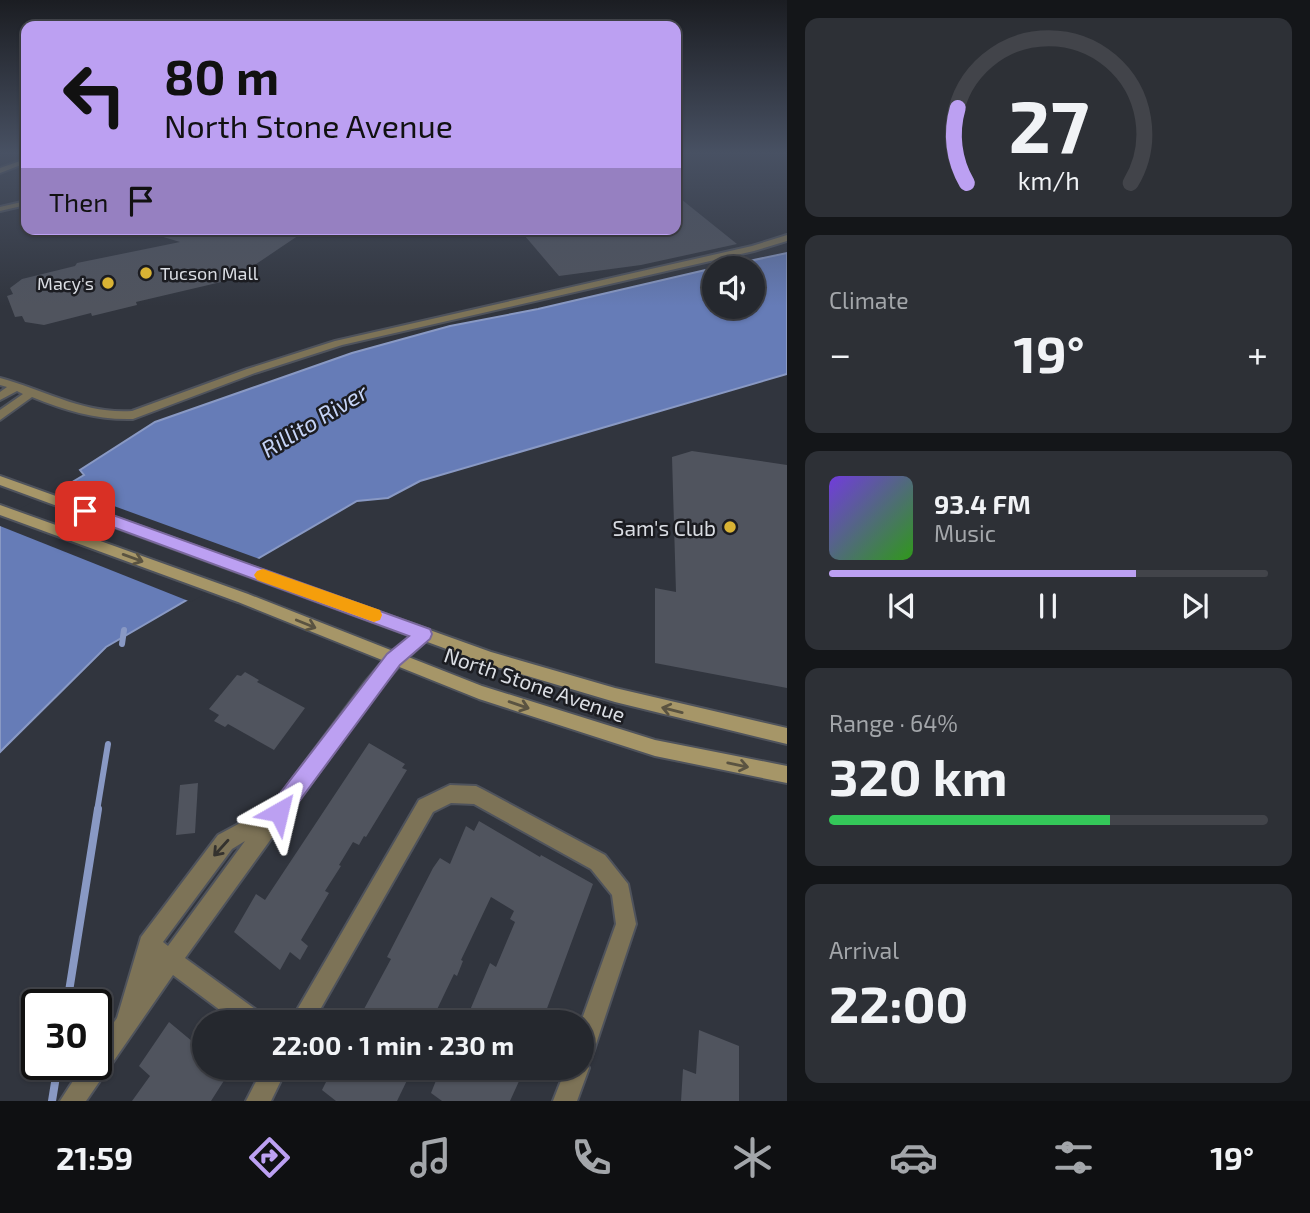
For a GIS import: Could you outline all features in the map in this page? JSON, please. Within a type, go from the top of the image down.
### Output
[{"type":"main road","name":"North Stone Avenue","points":[[0,480],[552,678],[707,719],[787,736]]},
{"type":"main road","name":"North Stone Avenue","points":[[0,510],[243,598],[394,660],[514,704],[655,748],[787,775]]},
{"type":"street","points":[[0,209],[21,204]]},
{"type":"street","points":[[0,381],[99,416],[133,415],[241,374],[339,344],[754,248],[787,237]]},
{"type":"street","points":[[0,397],[15,387]]},
{"type":"street","points":[[0,416],[32,393]]},
{"type":"street","points":[[72,1101],[169,961],[279,812],[394,660],[424,634]]},
{"type":"street","points":[[308,1010],[426,806],[450,794],[476,795],[598,862],[621,891],[626,924],[594,1018]]},
{"type":"street","points":[[123,1027],[148,944],[225,842],[279,812]]},
{"type":"street","points":[[148,944],[237,1010]]},
{"type":"street","points":[[258,1101],[269,1080]]},
{"type":"street","points":[[565,1101],[573,1080]]},
{"type":"water","name":"Rillito River","points":[[787,253],[787,374],[420,481],[388,498],[357,501],[106,647],[0,752],[0,525],[84,475],[80,470],[155,422],[352,353],[450,326],[538,309],[702,271],[702,319],[765,319],[765,258]]},
{"type":"pier","points":[[59,486],[262,560],[191,602],[0,526],[0,521]]},
{"type":"building","points":[[681,203],[686,203],[737,244],[641,265],[559,276],[524,235],[681,235]]},
{"type":"building","name":"Tucson Mall","points":[[157,235],[299,235],[234,279],[136,302],[137,305],[92,316],[91,313],[44,325],[25,322],[22,316],[15,317],[7,296],[13,294],[10,288],[22,279],[75,266],[77,263],[180,242]]},
{"type":"building","name":"Sam's Club","points":[[692,451],[787,465],[787,688],[655,663],[655,588],[676,592],[672,457]]},
{"type":"building","points":[[245,672],[259,680],[257,682],[305,708],[274,750],[228,724],[225,727],[214,721],[219,715],[209,709],[237,675],[241,676]]},
{"type":"building","points":[[369,743],[405,764],[402,768],[407,770],[366,837],[364,836],[359,845],[353,842],[339,865],[341,866],[325,891],[329,893],[301,940],[308,946],[300,960],[290,952],[280,970],[234,932],[256,894],[265,900]]},
{"type":"building","points":[[198,783],[195,833],[176,835],[180,785]]},
{"type":"building","points":[[479,821],[593,884],[546,1010],[470,1010],[490,963],[496,967],[515,922],[510,919],[514,911],[491,897],[461,960],[463,961],[457,976],[454,974],[437,1010],[363,1010],[391,959],[387,957],[433,868],[440,858],[450,864],[466,826],[474,831]]},
{"type":"building","points":[[169,1022],[192,1041],[192,1080],[224,1080],[211,1101],[132,1101],[150,1076],[139,1066]]},
{"type":"building","points":[[699,1030],[739,1046],[739,1101],[681,1101],[683,1069],[696,1074]]},
{"type":"building","points":[[327,1080],[407,1080],[397,1101],[336,1101],[322,1090]]},
{"type":"building","points":[[436,1080],[520,1080],[510,1101],[442,1101],[431,1093]]},
{"type":"waterway","points":[[122,644],[124,630]]},
{"type":"waterway","points":[[97,811],[108,744]]},
{"type":"waterway","points":[[69,989],[98,809]]},
{"type":"waterway","points":[[52,1101],[55,1080]]},
{"type":"slow traffic","points":[[263,575],[374,615]]},
{"type":"place","name":"Tucson Mall","points":[[146,273]]},
{"type":"place","name":"Macy's","points":[[108,283]]},
{"type":"place","name":"Sam's Club","points":[[730,527]]},
{"type":"route","points":[[85,511],[424,634],[394,660],[372,686],[279,812]]}]
